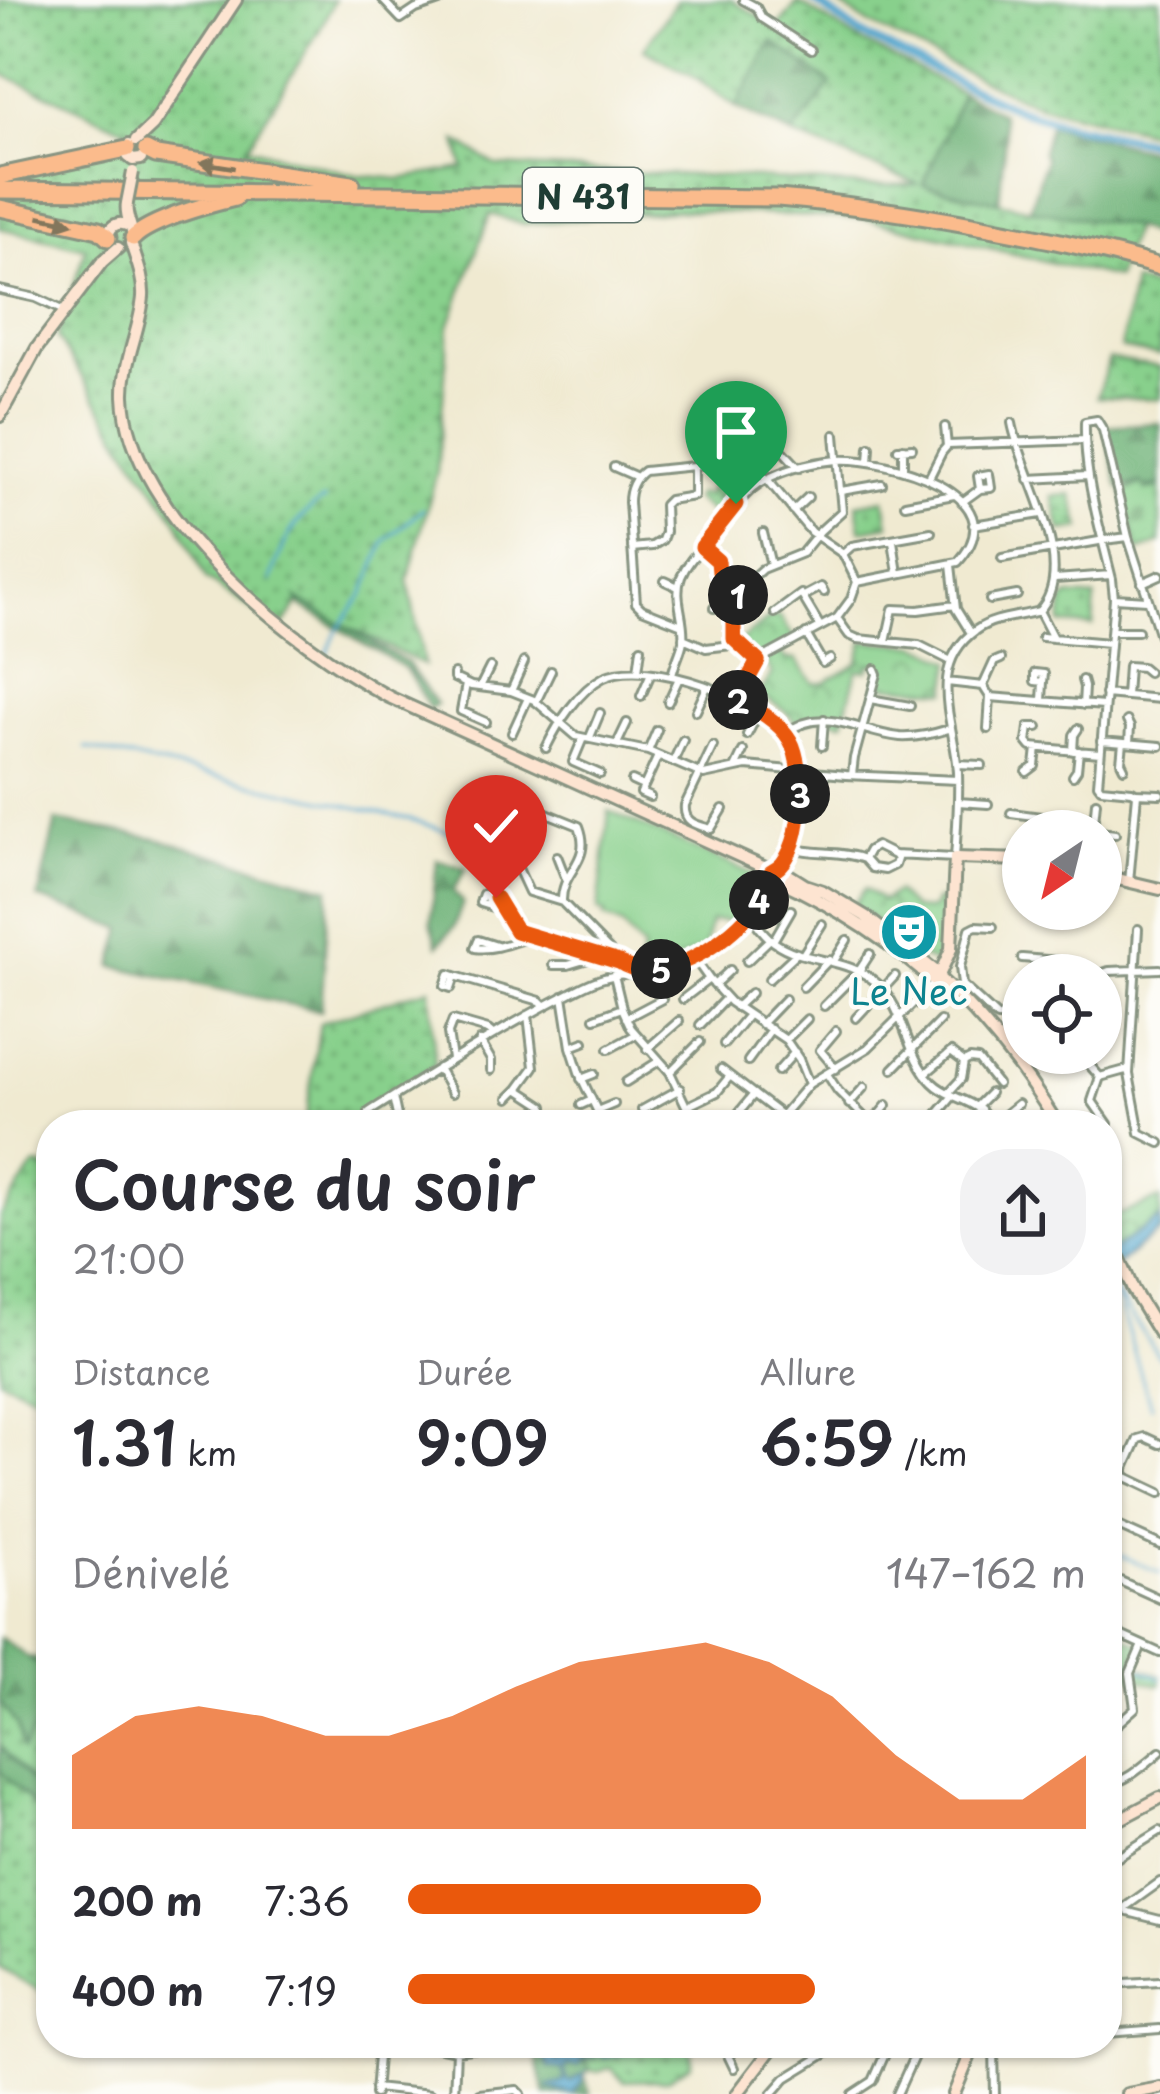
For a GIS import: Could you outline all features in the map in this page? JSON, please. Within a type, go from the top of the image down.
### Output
[{"type":"highway","points":[[0,183],[137,151],[373,187]]},
{"type":"highway","name":"N 431","points":[[0,183],[728,190],[830,196],[1074,238],[1160,264]]},
{"type":"highway","name":"N 431","points":[[0,183],[272,193],[778,198],[917,215],[1160,264]]},
{"type":"highway","points":[[0,208],[121,238],[209,205],[272,193]]},
{"type":"main road","points":[[0,416],[30,359],[105,253],[121,238],[137,151],[236,0]]},
{"type":"main road","points":[[121,238],[142,277],[143,297],[124,392],[132,442],[172,511],[239,588],[296,638],[377,690],[775,876],[786,873],[866,916],[934,970],[937,980],[1000,1042],[1049,1110]]},
{"type":"main road","points":[[937,980],[951,940],[955,858],[1002,859]]},
{"type":"main road","points":[[1122,880],[1160,889]]},
{"type":"main road","points":[[1122,1266],[1160,1334]]},
{"type":"main road","points":[[1122,1818],[1160,1798]]},
{"type":"main road","points":[[737,2094],[763,2058]]},
{"type":"main road","points":[[954,2093],[969,2058]]},
{"type":"main road","points":[[1127,2094],[1160,2088]]},
{"type":"street","points":[[383,0],[399,19],[442,0]]},
{"type":"street","points":[[743,0],[809,49],[804,59]]},
{"type":"street","points":[[0,290],[36,298],[64,311]]},
{"type":"street","points":[[1160,636],[1128,537],[1103,430],[1097,420],[1085,422],[1088,476],[1114,598],[1099,786],[1160,794]]},
{"type":"street","points":[[864,859],[876,846],[894,855],[955,858],[958,780],[947,682],[952,662],[971,634],[996,620],[1039,610],[1048,601],[1054,579],[1053,548],[1012,424]]},
{"type":"street","points":[[929,478],[946,446],[945,427]]},
{"type":"street","points":[[736,644],[734,606],[741,589],[756,573],[802,553],[841,514],[835,435]]},
{"type":"street","points":[[946,446],[1084,440]]},
{"type":"street","points":[[869,462],[870,447]]},
{"type":"street","points":[[903,469],[901,449],[913,448]]},
{"type":"street","points":[[784,452],[800,467]]},
{"type":"street","points":[[668,702],[683,638],[678,587],[688,564],[740,500],[767,479],[837,460],[869,462],[929,478],[962,502],[974,525],[964,555],[951,566],[857,582]]},
{"type":"street","points":[[682,625],[635,601],[638,569],[628,502],[644,471],[739,462],[755,469],[816,536],[843,554],[857,582],[837,618],[758,661],[725,721]]},
{"type":"street","points":[[632,548],[662,541],[664,505],[695,495],[694,466]]},
{"type":"street","points":[[614,467],[637,477]]},
{"type":"street","points":[[1029,479],[1088,476]]},
{"type":"street","points":[[841,490],[882,484]]},
{"type":"street","points":[[962,502],[980,489]]},
{"type":"street","points":[[905,504],[955,495]]},
{"type":"street","points":[[793,511],[808,497]]},
{"type":"street","points":[[974,525],[1041,514]]},
{"type":"street","points":[[843,554],[852,547],[931,532]]},
{"type":"street","points":[[763,533],[771,565]]},
{"type":"street","points":[[1002,558],[1128,537]]},
{"type":"street","points":[[893,540],[898,573]]},
{"type":"street","points":[[702,547],[718,561],[719,572],[741,589]]},
{"type":"street","points":[[951,566],[955,604],[971,634]]},
{"type":"street","points":[[1054,579],[1112,575]]},
{"type":"street","points":[[1142,583],[1160,575]]},
{"type":"street","points":[[665,581],[678,587]]},
{"type":"street","points":[[803,597],[820,586],[824,592]]},
{"type":"street","points":[[775,613],[802,594],[820,626]]},
{"type":"street","points":[[996,620],[993,599],[1017,595]]},
{"type":"street","points":[[1114,598],[1148,600]]},
{"type":"street","points":[[886,641],[893,609],[955,604]]},
{"type":"street","points":[[714,608],[734,606]]},
{"type":"street","points":[[1039,610],[1053,638]]},
{"type":"street","points":[[837,618],[854,638],[919,645],[952,662]]},
{"type":"street","points":[[1110,631],[1138,632]]},
{"type":"street","points":[[806,634],[823,663],[830,659]]},
{"type":"street","points":[[1042,637],[1109,643]]},
{"type":"street","points":[[683,638],[709,648],[743,646],[758,661]]},
{"type":"street","points":[[638,671],[641,648]]},
{"type":"street","points":[[983,686],[994,662],[1001,659]]},
{"type":"street","points":[[511,692],[524,662]]},
{"type":"street","points":[[1126,696],[1128,666],[1148,672]]},
{"type":"street","points":[[480,688],[490,667]]},
{"type":"street","points":[[852,775],[875,669]]},
{"type":"street","points":[[512,733],[551,671]]},
{"type":"street","points":[[372,1110],[478,1042],[563,996],[607,976],[650,971],[694,958],[749,914],[791,848],[798,816],[799,771],[794,750],[784,732],[759,712],[707,687],[638,671],[604,677],[560,723],[546,748]]},
{"type":"street","points":[[641,696],[651,673]]},
{"type":"street","points":[[454,674],[466,684],[532,700],[569,732],[648,751],[700,773],[746,766],[958,780]]},
{"type":"street","points":[[1082,680],[1083,705]]},
{"type":"street","points":[[947,682],[983,686]]},
{"type":"street","points":[[1042,701],[1043,682]]},
{"type":"street","points":[[466,684],[461,711],[486,722]]},
{"type":"street","points":[[983,686],[990,697],[988,729]]},
{"type":"street","points":[[696,711],[707,687]]},
{"type":"street","points":[[1105,694],[1160,698]]},
{"type":"street","points":[[990,697],[1104,706]]},
{"type":"street","points":[[870,699],[910,706]]},
{"type":"street","points":[[747,735],[759,712]]},
{"type":"street","points":[[600,713],[573,762],[600,774]]},
{"type":"street","points":[[776,743],[784,732],[824,719],[912,737],[949,730]]},
{"type":"street","points":[[822,746],[824,719]]},
{"type":"street","points":[[1124,768],[1127,721]]},
{"type":"street","points":[[617,744],[627,723]]},
{"type":"street","points":[[1038,728],[1029,727],[1028,746],[1100,753]]},
{"type":"street","points":[[1073,776],[1078,729]]},
{"type":"street","points":[[648,751],[658,730]]},
{"type":"street","points":[[673,762],[683,740]]},
{"type":"street","points":[[1101,741],[1160,746]]},
{"type":"street","points":[[713,746],[685,805],[687,819],[711,829],[723,808]]},
{"type":"street","points":[[1028,772],[1035,766],[1037,748]]},
{"type":"street","points":[[735,771],[743,751]]},
{"type":"street","points":[[650,797],[640,793],[658,755]]},
{"type":"street","points":[[957,764],[982,765]]},
{"type":"street","points":[[632,781],[644,786]]},
{"type":"street","points":[[1129,882],[1136,793]]},
{"type":"street","points":[[958,802],[988,804]]},
{"type":"street","points":[[1095,810],[1096,802]]},
{"type":"street","points":[[562,902],[566,878],[580,859],[583,836],[576,824],[522,803],[510,807],[500,824],[509,859],[530,892],[562,902],[610,951],[623,973],[626,1018],[635,1035],[670,1072],[689,1110]]},
{"type":"street","points":[[791,848],[843,852],[885,870],[895,865],[894,855]]},
{"type":"street","points":[[488,860],[507,854]]},
{"type":"street","points":[[557,856],[566,878]]},
{"type":"street","points":[[502,910],[513,928],[613,961]]},
{"type":"street","points":[[747,961],[771,940],[790,910]]},
{"type":"street","points":[[749,914],[771,940],[859,971],[884,990],[927,1077],[981,1110]]},
{"type":"street","points":[[770,980],[800,953],[822,924]]},
{"type":"street","points":[[993,927],[973,926],[959,967],[962,985],[1002,1017]]},
{"type":"street","points":[[1138,929],[1130,1072],[1138,1128],[1142,1136],[1160,1143]]},
{"type":"street","points":[[497,946],[534,937]]},
{"type":"street","points":[[803,987],[847,940]]},
{"type":"street","points":[[951,940],[967,942]]},
{"type":"street","points":[[824,1006],[870,954]]},
{"type":"street","points":[[553,965],[598,956]]},
{"type":"street","points":[[694,958],[736,1007],[786,1040],[809,1084]]},
{"type":"street","points":[[1122,970],[1160,969]]},
{"type":"street","points":[[683,999],[730,970]]},
{"type":"street","points":[[455,976],[545,1006]]},
{"type":"street","points":[[856,1018],[895,976]]},
{"type":"street","points":[[787,1110],[809,1084],[868,1048],[937,980]]},
{"type":"street","points":[[736,1007],[751,993]]},
{"type":"street","points":[[563,996],[571,1047],[597,1110]]},
{"type":"street","points":[[700,1025],[726,998]]},
{"type":"street","points":[[626,1018],[662,999]]},
{"type":"street","points":[[761,1024],[785,999]]},
{"type":"street","points":[[596,1018],[622,1008]]},
{"type":"street","points":[[509,1098],[534,1067],[528,1015]]},
{"type":"street","points":[[724,1044],[747,1016]]},
{"type":"street","points":[[786,1040],[807,1019]]},
{"type":"street","points":[[452,1059],[448,1033],[453,1021],[493,1034]]},
{"type":"street","points":[[647,1049],[679,1021]]},
{"type":"street","points":[[893,1070],[940,1021]]},
{"type":"street","points":[[748,1061],[770,1029]]},
{"type":"street","points":[[836,1031],[820,1050],[836,1070]]},
{"type":"street","points":[[609,1049],[635,1035]]},
{"type":"street","points":[[478,1042],[491,1067]]},
{"type":"street","points":[[571,1047],[584,1042]]},
{"type":"street","points":[[670,1072],[700,1042]]},
{"type":"street","points":[[778,1071],[795,1052]]},
{"type":"street","points":[[918,1089],[951,1052],[964,1062]]},
{"type":"street","points":[[964,1062],[978,1060],[997,1084]]},
{"type":"street","points":[[626,1082],[658,1061]]},
{"type":"street","points":[[940,1110],[961,1079],[964,1062]]},
{"type":"street","points":[[437,1069],[450,1090]]},
{"type":"street","points":[[721,1069],[776,1110]]},
{"type":"street","points":[[1100,1077],[1130,1072]]},
{"type":"street","points":[[581,1079],[594,1074]]},
{"type":"street","points":[[827,1074],[856,1110]]},
{"type":"street","points":[[1097,1074],[1100,1077]]},
{"type":"street","points":[[688,1106],[717,1091],[730,1076]]},
{"type":"street","points":[[1098,1110],[1092,1101],[1100,1077]]},
{"type":"street","points":[[849,1104],[864,1087]]},
{"type":"street","points":[[518,1089],[544,1110]]},
{"type":"street","points":[[642,1110],[680,1089]]},
{"type":"street","points":[[977,1110],[990,1093]]},
{"type":"street","points":[[740,1110],[754,1094]]},
{"type":"street","points":[[393,1097],[397,1110]]},
{"type":"street","points":[[581,1105],[592,1100]]},
{"type":"street","points":[[599,1110],[614,1104]]},
{"type":"street","points":[[1010,1110],[1018,1104]]},
{"type":"street","points":[[884,1110],[887,1106]]},
{"type":"street","points":[[1160,1444],[1139,1438],[1122,1475],[1160,1493]]},
{"type":"street","points":[[1122,1528],[1160,1545]]},
{"type":"street","points":[[1122,1582],[1160,1599]]},
{"type":"street","points":[[1122,1636],[1160,1653]]},
{"type":"street","points":[[1122,1720],[1135,1708],[1132,1668],[1142,1645]]},
{"type":"street","points":[[1122,1780],[1160,1752]]},
{"type":"street","points":[[1122,1855],[1160,1831]]},
{"type":"street","points":[[1122,1912],[1160,1882]]},
{"type":"street","points":[[1124,1908],[1160,1920]]},
{"type":"street","points":[[1122,1983],[1160,1981]]},
{"type":"street","points":[[1122,2032],[1160,2029]]},
{"type":"street","points":[[378,2058],[375,2091],[430,2094]]},
{"type":"street","points":[[454,2094],[456,2058]]},
{"type":"street","points":[[729,2058],[734,2068]]},
{"type":"street","points":[[772,2094],[785,2078],[818,2058]]},
{"type":"street","points":[[853,2094],[873,2081],[884,2058]]},
{"type":"street","points":[[897,2094],[913,2058]]},
{"type":"street","points":[[994,2058],[995,2094]]},
{"type":"street","points":[[479,2094],[520,2093]]},
{"type":"green space","points":[[0,0],[334,0],[247,147],[356,175],[400,179],[464,168],[457,141],[497,166],[864,186],[919,184],[792,135],[830,84],[772,42],[736,107],[691,74],[644,49],[677,0],[731,0],[778,27],[798,2],[858,40],[962,93],[924,185],[1133,227],[1116,278],[867,219],[679,210],[523,224],[490,214],[449,326],[437,471],[408,580],[424,665],[299,602],[281,629],[206,579],[178,521],[57,337],[86,248],[0,228],[0,168],[107,147],[127,130],[0,73]]},
{"type":"green space","points":[[832,0],[1160,0],[1160,134],[1038,105],[862,20]]},
{"type":"green space","points":[[772,41],[831,84],[792,135],[736,107]]},
{"type":"green space","points":[[962,93],[1001,113],[1005,135],[999,202],[923,185]]},
{"type":"green space","points":[[1049,125],[1160,153],[1160,239],[1133,227],[1030,209]]},
{"type":"green space","points":[[1133,282],[1160,290],[1160,356],[1121,348]]},
{"type":"green space","points":[[1109,359],[1160,367],[1160,399],[1097,397]]},
{"type":"green space","points":[[1160,423],[1160,485],[1119,488],[1105,426]]},
{"type":"green space","points":[[718,478],[728,486],[717,501],[726,509],[719,519],[694,499],[698,493],[705,496]]},
{"type":"green space","points":[[1140,485],[1145,490],[1160,488],[1160,543],[1138,552],[1123,492]]},
{"type":"green space","points":[[1072,495],[1081,528],[1061,531],[1053,496]]},
{"type":"green space","points":[[885,499],[889,525],[861,530],[857,504]]},
{"type":"green space","points":[[1069,596],[1095,598],[1093,626],[1061,624],[1063,602]]},
{"type":"green space","points":[[297,598],[407,663],[436,704],[430,709],[405,668],[301,606]]},
{"type":"green space","points":[[771,617],[780,617],[795,639],[779,650],[785,659],[796,660],[813,683],[858,663],[864,641],[919,645],[952,661],[947,691],[878,685],[881,665],[869,663],[868,670],[857,670],[843,722],[818,717],[798,724],[760,694],[772,673],[763,658],[757,661],[736,644]]},
{"type":"green space","points":[[609,811],[753,874],[750,888],[756,896],[733,925],[710,921],[705,947],[665,964],[639,965],[643,950],[622,926],[598,911]]},
{"type":"green space","points":[[56,821],[157,839],[329,888],[321,1011],[113,966],[123,929],[38,898]]},
{"type":"green space","points":[[437,860],[466,868],[453,891],[463,902],[454,927],[438,945],[431,922]]},
{"type":"green space","points":[[865,889],[883,901],[896,892],[913,909],[930,910],[936,900],[947,901],[947,944],[940,966],[853,905]]},
{"type":"green space","points":[[430,988],[435,1065],[369,1110],[307,1110],[320,1023]]},
{"type":"green space","points":[[36,1165],[36,1395],[0,1379],[0,1216]]},
{"type":"green space","points":[[1160,1199],[1160,1217],[1122,1244],[1122,1213]]},
{"type":"green space","points":[[0,1638],[36,1663],[36,1726],[23,1749],[17,1726],[0,1702]]},
{"type":"green space","points":[[1122,1638],[1142,1645],[1133,1666],[1160,1675],[1160,1685],[1122,1677]]},
{"type":"green space","points":[[0,1650],[36,1659],[36,1988],[0,1968]]},
{"type":"green space","points":[[0,1746],[36,1787],[36,1807],[35,1807],[0,1771]]},
{"type":"green space","points":[[536,2058],[584,2058],[590,2070],[584,2075],[590,2094],[545,2094]]},
{"type":"green space","points":[[586,2058],[691,2058],[691,2064],[667,2080],[624,2081],[610,2068],[590,2070]]},
{"type":"water","points":[[1160,1218],[1160,1230],[1122,1261],[1122,1244]]},
{"type":"water","points":[[588,2058],[564,2070],[570,2082],[585,2073],[573,2094],[549,2089],[565,2080],[562,2069],[549,2067],[546,2061]]},
{"type":"waterway","points":[[812,0],[859,33],[1025,112],[1160,144]]},
{"type":"waterway","points":[[271,581],[296,524],[324,500]]},
{"type":"waterway","points":[[327,654],[336,632],[364,593],[385,541],[423,509]]},
{"type":"waterway","points":[[86,748],[409,819],[458,835]]},
{"type":"waterway","points":[[1122,1302],[1160,1358]]},
{"type":"waterway","points":[[1122,1313],[1151,1407]]},
{"type":"waterway","points":[[1122,1556],[1160,1573]]},
{"type":"waterway","points":[[1122,1663],[1160,1677]]},
{"type":"place","name":"Le Nec","points":[[909,932]]},
{"type":"route","points":[[496,898],[516,931],[619,962],[628,969],[650,971],[690,960],[720,941],[752,910],[773,880],[771,872],[781,868],[797,824],[797,759],[783,730],[737,699],[758,661],[734,639],[734,606],[741,589],[719,572],[716,556],[702,547],[736,504]]}]
